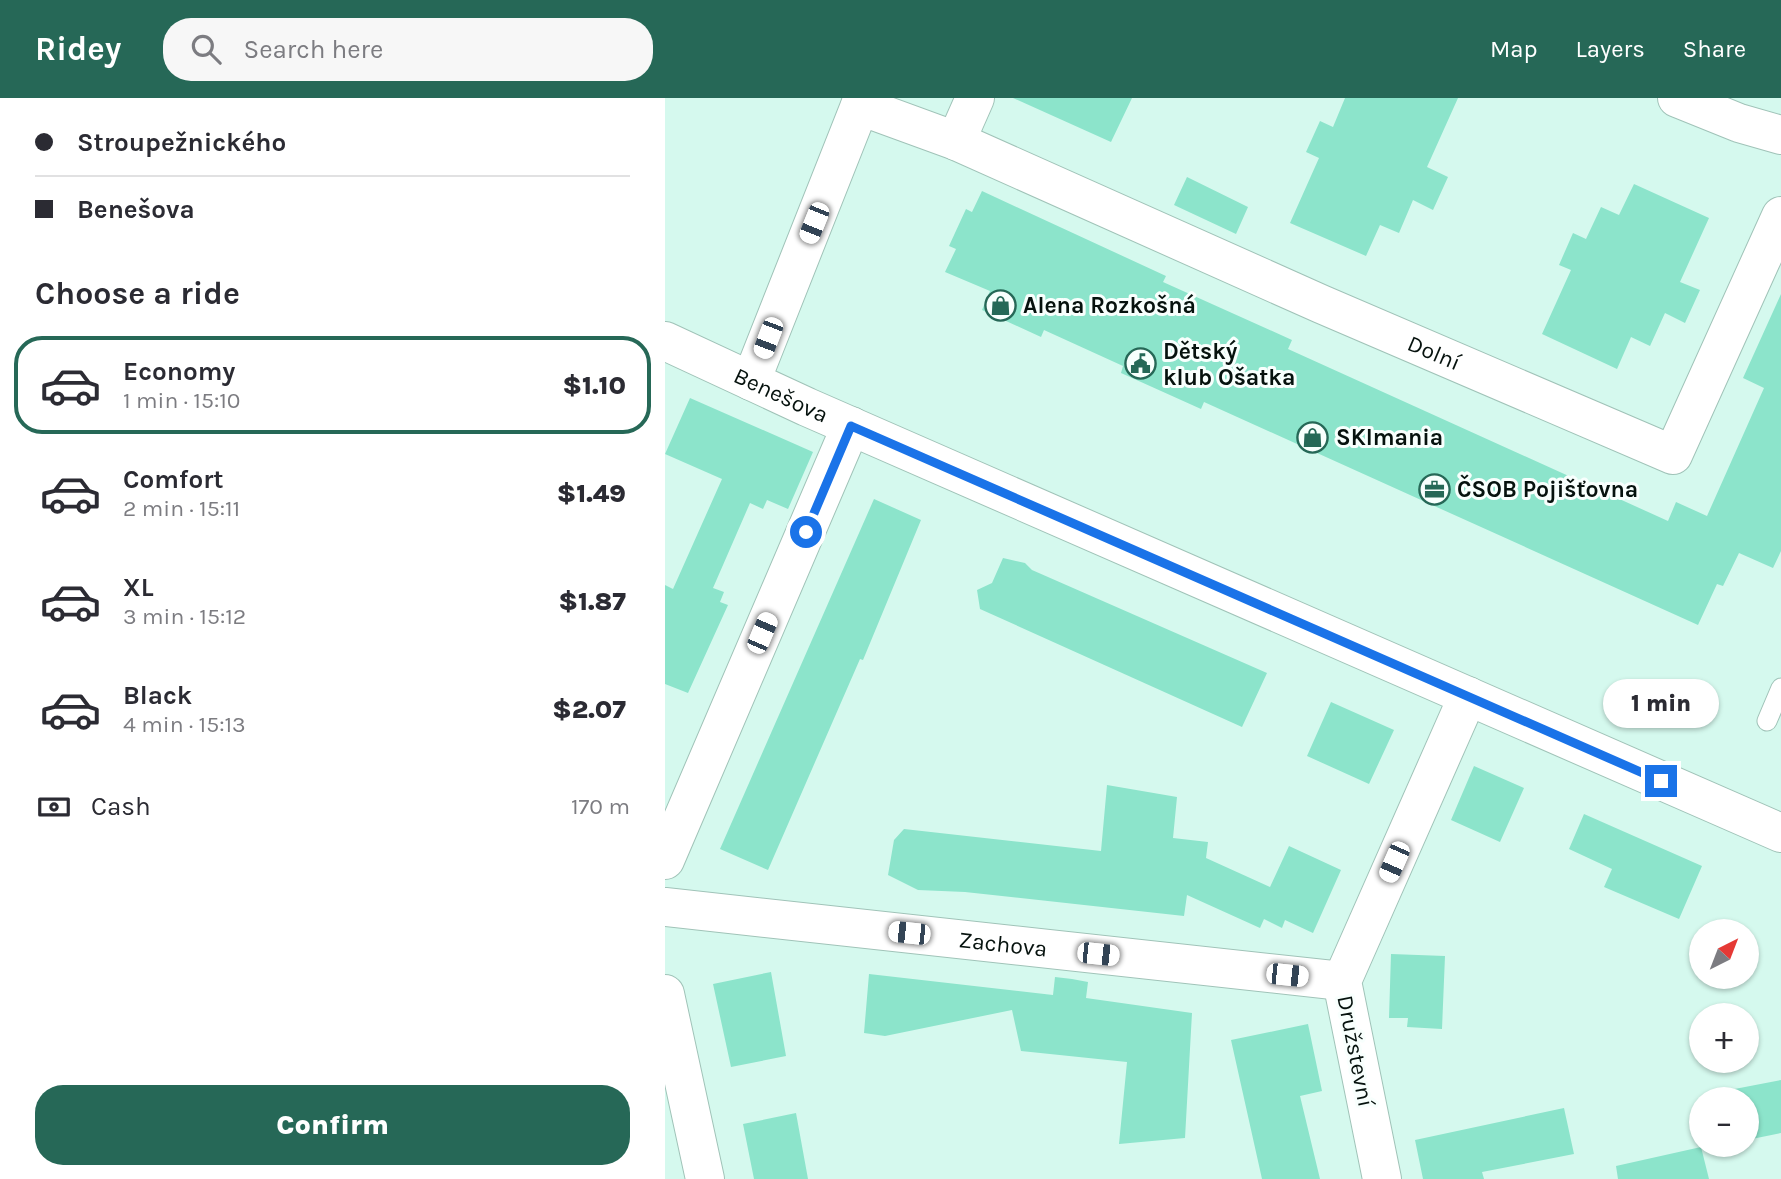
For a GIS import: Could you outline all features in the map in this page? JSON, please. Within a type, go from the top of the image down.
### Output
[{"type":"street","points":[[956,141],[975,98]]},
{"type":"street","points":[[1677,98],[1739,123],[1781,135]]},
{"type":"street","points":[[751,381],[862,102]]},
{"type":"street","name":"Dolní","points":[[862,102],[1673,455],[1781,216]]},
{"type":"street","name":"Benešova","points":[[665,341],[851,426],[1781,833]]},
{"type":"street","points":[[665,860],[851,426]]},
{"type":"street","name":"Družstevní","points":[[1382,1179],[1342,981],[1468,696]]},
{"type":"street","name":"Zachova","points":[[665,907],[1342,981]]},
{"type":"street","points":[[665,994],[705,1179]]},
{"type":"lane","points":[[1767,721],[1781,688]]},
{"type":"building","points":[[1013,98],[1132,98],[1111,142]]},
{"type":"building","points":[[1345,98],[1458,98],[1427,167],[1448,177],[1433,210],[1413,200],[1399,233],[1380,225],[1366,256],[1290,223],[1319,158],[1306,152],[1320,121],[1333,127]]},
{"type":"building","points":[[1187,177],[1248,207],[1236,234],[1174,205]]},
{"type":"building","points":[[1634,184],[1709,218],[1680,282],[1700,290],[1685,323],[1665,313],[1650,346],[1631,337],[1617,369],[1542,334],[1571,270],[1559,265],[1573,233],[1586,239],[1601,207],[1619,215]]},
{"type":"building","points":[[982,191],[1166,276],[1163,282],[1292,340],[1288,349],[1668,521],[1676,502],[1707,516],[1764,388],[1743,378],[1781,294],[1781,551],[1773,568],[1739,553],[1723,586],[1717,584],[1698,625],[1204,402],[1201,409],[1121,373],[1123,366],[1044,330],[1041,337],[982,310],[990,291],[945,272],[956,249],[949,246],[966,209],[972,212]]},
{"type":"building","points":[[690,398],[813,452],[788,509],[767,500],[763,509],[750,503],[713,588],[724,592],[720,602],[728,605],[688,693],[665,684],[665,585],[673,589],[722,479],[665,454]]},
{"type":"building","points":[[874,499],[921,520],[863,660],[860,659],[768,870],[720,849]]},
{"type":"building","points":[[1003,558],[1025,563],[1032,570],[1267,673],[1242,727],[980,609],[977,590],[992,583]]},
{"type":"building","points":[[1331,702],[1394,730],[1369,784],[1307,756]]},
{"type":"building","points":[[1474,766],[1524,788],[1500,842],[1451,820]]},
{"type":"building","points":[[1107,785],[1177,797],[1173,838],[1208,842],[1206,858],[1270,887],[1289,846],[1341,870],[1313,933],[1285,920],[1282,928],[1264,919],[1260,928],[1187,895],[1184,916],[965,892],[918,890],[888,875],[894,840],[904,829],[1101,851]]},
{"type":"building","points":[[1584,814],[1702,866],[1679,919],[1604,887],[1612,869],[1569,849]]},
{"type":"building","points":[[1391,954],[1445,956],[1442,1029],[1407,1027],[1408,1018],[1389,1018]]},
{"type":"building","points":[[771,972],[786,1056],[731,1067],[713,984]]},
{"type":"building","points":[[869,974],[1053,995],[1055,977],[1072,979],[1088,982],[1086,998],[1192,1013],[1185,1138],[1119,1144],[1127,1062],[1021,1051],[1012,1010],[885,1036],[864,1033]]},
{"type":"building","points":[[1308,1024],[1322,1091],[1300,1096],[1320,1179],[1262,1179],[1231,1040]]},
{"type":"building","points":[[1781,1080],[1781,1133],[1759,1138],[1759,1087],[1745,1087]]},
{"type":"building","points":[[1564,1108],[1574,1154],[1482,1172],[1484,1179],[1423,1179],[1415,1140]]},
{"type":"building","points":[[796,1113],[808,1179],[754,1179],[743,1124]]},
{"type":"building","points":[[1689,1150],[1689,1157],[1704,1157],[1709,1179],[1618,1179],[1616,1166]]},
{"type":"place","name":"Alena Rozkošná","points":[[1000,305]]},
{"type":"place","name":"Dětský klub Ošatka","points":[[1140,364]]},
{"type":"place","name":"SKImania","points":[[1313,437]]},
{"type":"place","name":"ČSOB Pojišťovna","points":[[1434,489]]},
{"type":"route","points":[[806,532],[851,426],[1661,781]]}]
